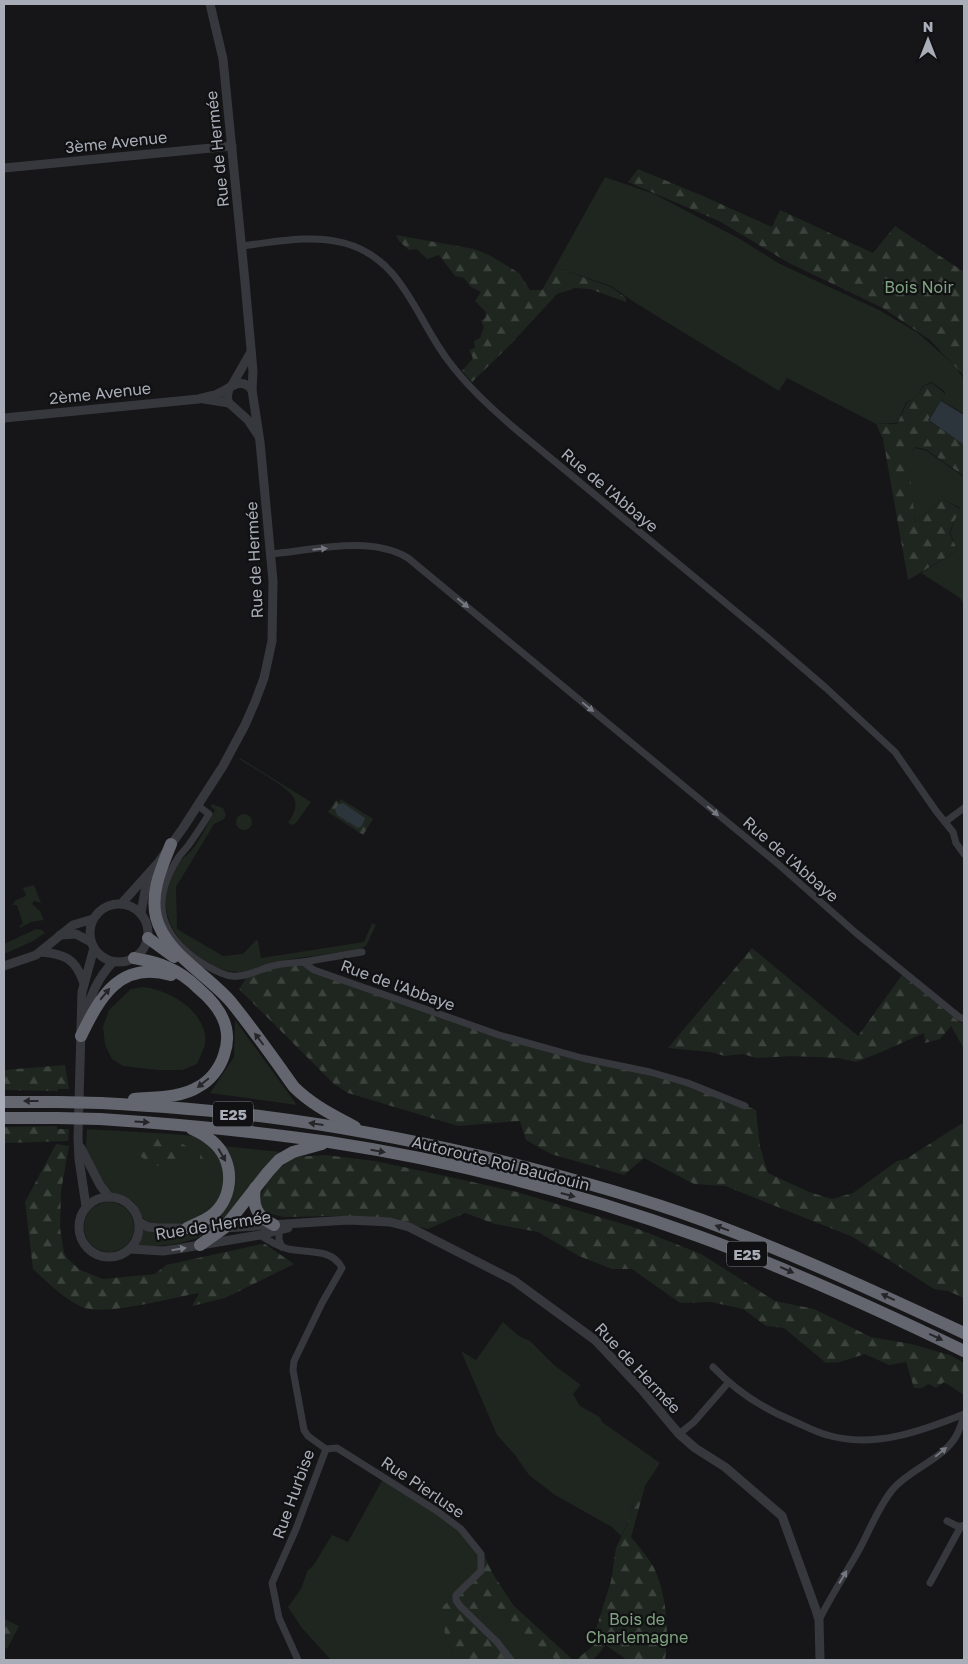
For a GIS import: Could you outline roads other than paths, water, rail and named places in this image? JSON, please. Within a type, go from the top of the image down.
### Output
[{"type":"highway","points":[[171,844],[158,880],[154,900],[156,916],[165,938],[173,948],[230,1001],[294,1087],[304,1097],[327,1112],[364,1131]]},
{"type":"highway","points":[[148,938],[193,972],[207,979]]},
{"type":"highway","points":[[101,1103],[187,1092],[202,1085],[213,1074],[220,1065],[225,1052],[226,1024],[218,1008],[194,984],[166,966],[134,958]]},
{"type":"highway","points":[[81,1036],[100,1000],[108,990],[125,977],[154,971],[194,984]]},
{"type":"highway","name":"Autoroute Roi Baudouin","points":[[4,1102],[101,1103],[268,1117],[364,1131],[430,1144],[540,1170],[607,1189],[701,1220],[782,1251],[866,1287],[964,1333]]},
{"type":"highway","name":"Autoroute Roi Baudouin","points":[[4,1118],[100,1119],[185,1125],[330,1142],[434,1161],[604,1205],[697,1236],[777,1266],[964,1350]]},
{"type":"highway","points":[[185,1125],[212,1141],[224,1157],[229,1173],[227,1193],[219,1208],[206,1219],[186,1228]]},
{"type":"highway","points":[[200,1245],[224,1228],[272,1167],[286,1156],[330,1142]]},
{"type":"highway","points":[[255,1188],[254,1202],[257,1211],[265,1221],[277,1228]]},
{"type":"street","name":"Rue de Hermée","points":[[79,1144],[100,1185],[110,1197],[125,1201],[132,1207],[139,1222],[138,1236],[130,1249],[120,1256],[109,1258],[97,1255],[87,1249],[81,1239],[78,1228],[80,1216],[86,1206],[79,1144],[80,1012],[84,981],[92,945],[89,934],[92,919],[104,907],[122,903],[158,863],[197,805],[245,725],[264,678],[272,641],[274,594],[271,554],[260,442],[253,395],[242,246],[223,59],[210,4]]},
{"type":"street","name":"3ème Avenue","points":[[4,168],[232,146]]},
{"type":"street","name":"Rue de l'Abbaye","points":[[242,246],[302,240],[331,240],[360,248],[381,261],[393,272],[403,286],[436,344],[468,385],[487,404],[826,688],[895,752],[953,832],[956,843],[964,854]]},
{"type":"street","points":[[229,403],[227,398],[230,387],[251,352]]},
{"type":"street","points":[[230,387],[236,383],[245,384],[253,395],[247,407],[237,409]]},
{"type":"street","name":"2ème Avenue","points":[[4,418],[199,399],[230,387]]},
{"type":"street","name":"2ème Avenue","points":[[199,399],[229,403]]},
{"type":"street","name":"Rue de Hermée","points":[[229,403],[248,420],[258,436]]},
{"type":"street","name":"Rue de l'Abbaye","points":[[271,554],[361,545],[387,548],[408,558],[778,864],[856,933],[959,1017],[964,1019]]},
{"type":"street","name":"Rue de l'Abbaye","points":[[197,805],[209,814],[170,871],[162,893],[162,911],[170,932],[177,943],[191,956],[215,970],[232,976],[249,974],[274,965],[362,952]]},
{"type":"street","points":[[946,822],[964,808]]},
{"type":"street","name":"Rue de Hermée","points":[[148,938],[147,925],[141,913],[145,891],[158,863]]},
{"type":"street","points":[[122,903],[132,906],[141,913]]},
{"type":"street","points":[[4,966],[41,952],[73,925],[92,919]]},
{"type":"street","points":[[60,935],[76,934],[92,945],[99,954],[113,962],[134,958],[143,949],[148,938]]},
{"type":"street","points":[[41,952],[57,954],[68,958],[78,969],[84,981]]},
{"type":"street","name":"Rue de Hermée","points":[[81,1036],[92,990],[99,978],[113,962]]},
{"type":"street","name":"Rue de l'Abbaye","points":[[303,962],[314,970],[498,1035],[582,1058],[650,1072],[688,1083],[745,1106]]},
{"type":"street","points":[[86,1206],[101,1198],[110,1197]]},
{"type":"street","name":"Rue de Hermée","points":[[139,1222],[152,1228],[277,1228],[349,1220],[390,1222],[409,1227],[513,1280],[595,1340],[643,1391],[679,1434],[695,1448],[725,1467],[782,1516],[815,1604],[819,1620],[820,1660]]},
{"type":"street","name":"Rue de Hermée","points":[[130,1249],[164,1251],[260,1235],[277,1228]]},
{"type":"street","points":[[277,1228],[282,1247]]},
{"type":"street","name":"Rue Hurbise","points":[[260,1235],[282,1247],[323,1253],[333,1257],[342,1268],[322,1303],[294,1361],[293,1370],[304,1430],[308,1436],[326,1448],[296,1529],[272,1583],[280,1618],[298,1660]]},
{"type":"street","points":[[713,1367],[728,1383],[779,1415],[826,1435],[851,1440],[881,1439],[935,1426],[964,1416]]},
{"type":"street","points":[[679,1434],[694,1422],[728,1383]]},
{"type":"street","points":[[819,1620],[827,1602],[891,1491],[900,1480],[942,1452],[951,1443],[964,1416]]},
{"type":"street","name":"Rue Pierluse","points":[[326,1448],[337,1448],[437,1511],[461,1529],[481,1554],[481,1571],[456,1595],[456,1600],[497,1642],[511,1660]]},
{"type":"street","points":[[947,1521],[957,1526],[963,1525]]},
{"type":"street","points":[[930,1583],[963,1525]]},
{"type":"street","points":[[815,1604],[820,1606],[827,1602]]},
{"type":"park label","name":"Bois Noir","points":[[919,287]]},
{"type":"park label","name":"Bois de Charlemagne","points":[[637,1628]]}]
